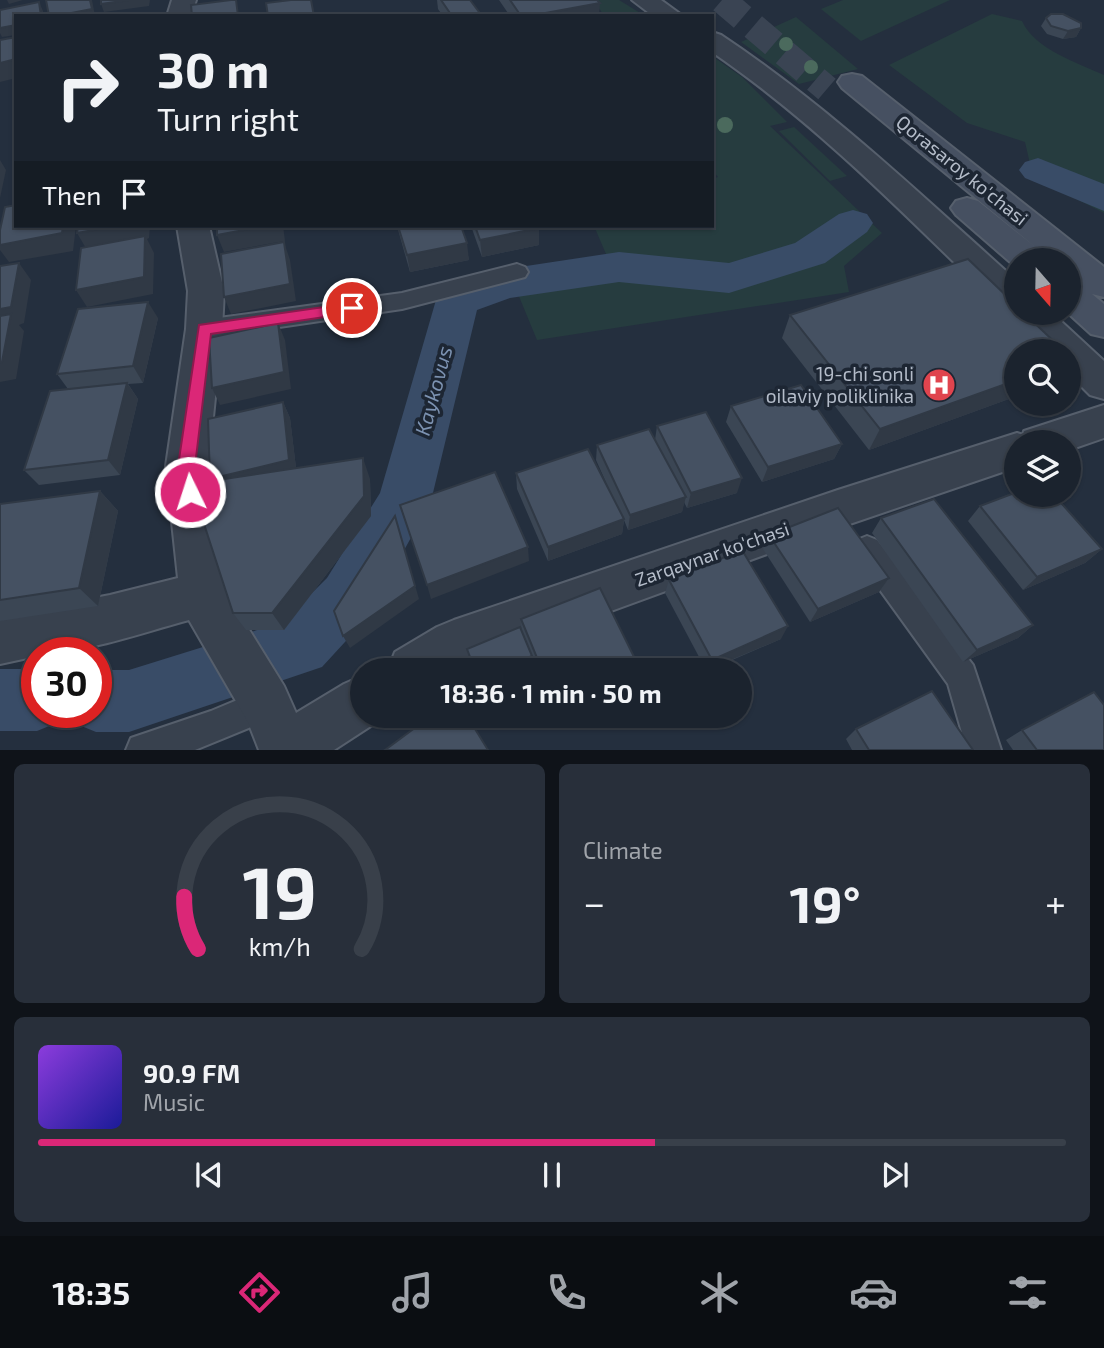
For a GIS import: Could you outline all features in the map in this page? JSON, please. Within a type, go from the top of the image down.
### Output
[{"type":"main road","name":"Qorasaroy ko'chasi","points":[[1016,248],[839,86],[1055,248]]},
{"type":"main road","name":"Qorasaroy ko'chasi","points":[[1082,268],[1104,285]]},
{"type":"main road","points":[[1082,305],[1104,324]]},
{"type":"street","points":[[644,0],[668,14]]},
{"type":"street","points":[[714,41],[768,78],[853,150],[1004,290]]},
{"type":"street","points":[[193,228],[206,291],[204,329],[187,466],[205,599],[276,726],[350,705]]},
{"type":"street","points":[[1043,326],[1104,384]]},
{"type":"street","points":[[1079,430],[1104,422]]},
{"type":"street","name":"Zarqaynar ko'chasi","points":[[431,658],[454,644],[838,509],[1004,454]]},
{"type":"street","points":[[0,640],[205,599]]},
{"type":"lane","points":[[204,329],[402,301],[517,272]]},
{"type":"lane","points":[[838,509],[962,676],[984,750]]},
{"type":"lane","points":[[143,750],[212,727],[276,726]]},
{"type":"green space","points":[[594,0],[619,0],[642,14],[603,14]]},
{"type":"green space","points":[[843,0],[950,0],[861,41],[821,9]]},
{"type":"green space","points":[[992,14],[1022,21],[1036,40],[1046,47],[1104,75],[1104,213],[1033,177],[1025,142],[967,123],[889,65]]},
{"type":"green space","points":[[796,17],[858,69],[799,84],[741,42]]},
{"type":"green space","points":[[714,57],[742,77],[787,122],[770,126],[882,233],[844,266],[849,292],[537,340],[518,294],[612,268],[595,228],[714,228],[714,178],[718,177],[714,172]]},
{"type":"green space","points":[[794,127],[847,176],[830,181],[779,131]]},
{"type":"building","points":[[46,0],[90,0],[92,9],[49,14]]},
{"type":"building","points":[[101,0],[129,0],[101,4]]},
{"type":"building","points":[[236,0],[238,14],[192,14],[191,5]]},
{"type":"building","points":[[311,0],[314,14],[268,14],[266,3]]},
{"type":"building","points":[[441,0],[470,0],[480,14],[451,14]]},
{"type":"building","points":[[510,0],[597,0],[600,3],[540,14],[520,14]]},
{"type":"building","points":[[39,2],[41,14],[14,14],[14,25],[0,28],[0,10]]},
{"type":"building","points":[[1051,14],[1063,14],[1081,23],[1081,28],[1068,31],[1051,26],[1046,18]]},
{"type":"building","points":[[14,37],[14,60],[0,63],[0,40]]},
{"type":"building","points":[[14,205],[14,228],[63,228],[62,233],[0,245],[5,207]]},
{"type":"building","points":[[78,228],[105,228],[77,233]]},
{"type":"building","points":[[217,228],[255,228],[217,235]]},
{"type":"building","points":[[399,228],[462,228],[467,243],[407,255]]},
{"type":"building","points":[[476,228],[539,228],[480,240]]},
{"type":"building","points":[[145,236],[144,277],[76,290],[81,248]]},
{"type":"building","points":[[284,242],[290,284],[224,297],[221,254]]},
{"type":"building","points":[[968,259],[1004,294],[1004,326],[1038,326],[1051,339],[1004,339],[1004,385],[880,429],[790,315]]},
{"type":"building","points":[[19,263],[11,307],[0,309],[0,266]]},
{"type":"building","points":[[148,302],[133,366],[57,374],[78,309]]},
{"type":"building","points":[[11,314],[2,362],[0,363],[0,316]]},
{"type":"building","points":[[278,323],[284,372],[212,388],[209,338]]},
{"type":"building","points":[[127,383],[108,460],[24,470],[50,391]]},
{"type":"building","points":[[801,385],[842,444],[768,467],[731,406]]},
{"type":"building","points":[[283,402],[289,460],[210,479],[208,419]]},
{"type":"building","points":[[706,412],[742,478],[691,493],[657,426]]},
{"type":"building","points":[[649,429],[686,497],[630,515],[597,445]]},
{"type":"building","points":[[588,449],[624,519],[548,547],[516,473]]},
{"type":"building","points":[[363,458],[364,496],[272,613],[233,613],[191,484]]},
{"type":"building","points":[[495,472],[528,547],[427,585],[400,505]]},
{"type":"building","points":[[100,491],[79,588],[0,600],[0,504]]},
{"type":"building","points":[[1004,497],[1004,507],[1065,507],[1102,549],[1037,577],[980,506]]},
{"type":"building","points":[[934,499],[1033,625],[977,650],[881,518]]},
{"type":"building","points":[[838,508],[889,578],[818,609],[769,535]]},
{"type":"building","points":[[395,516],[415,586],[343,636],[334,611]]},
{"type":"building","points":[[742,550],[788,626],[716,658],[711,658],[669,580]]},
{"type":"building","points":[[600,588],[635,658],[537,658],[521,619]]},
{"type":"building","points":[[520,627],[532,656],[470,658],[467,649]]},
{"type":"building","points":[[932,691],[973,750],[869,750],[856,729]]},
{"type":"building","points":[[1094,692],[1104,705],[1104,750],[1037,750],[1022,730]]},
{"type":"building","points":[[415,728],[474,728],[488,750],[385,750]]},
{"type":"waterway","name":"Kaykovus","points":[[1038,170],[1104,199]]},
{"type":"waterway","name":"Kaykovus","points":[[112,701],[129,701],[301,646],[347,598],[404,501],[458,300],[506,284],[619,267],[729,278],[810,253],[853,223]]},
{"type":"waterway","name":"Kaykovus","points":[[0,700],[21,700]]},
{"type":"tunnel","points":[[722,0],[827,89]]},
{"type":"place","name":"19-chi sonli oilaviy poliklinika","points":[[939,385]]},
{"type":"route","points":[[190,492],[187,466],[204,329],[352,308]]}]
